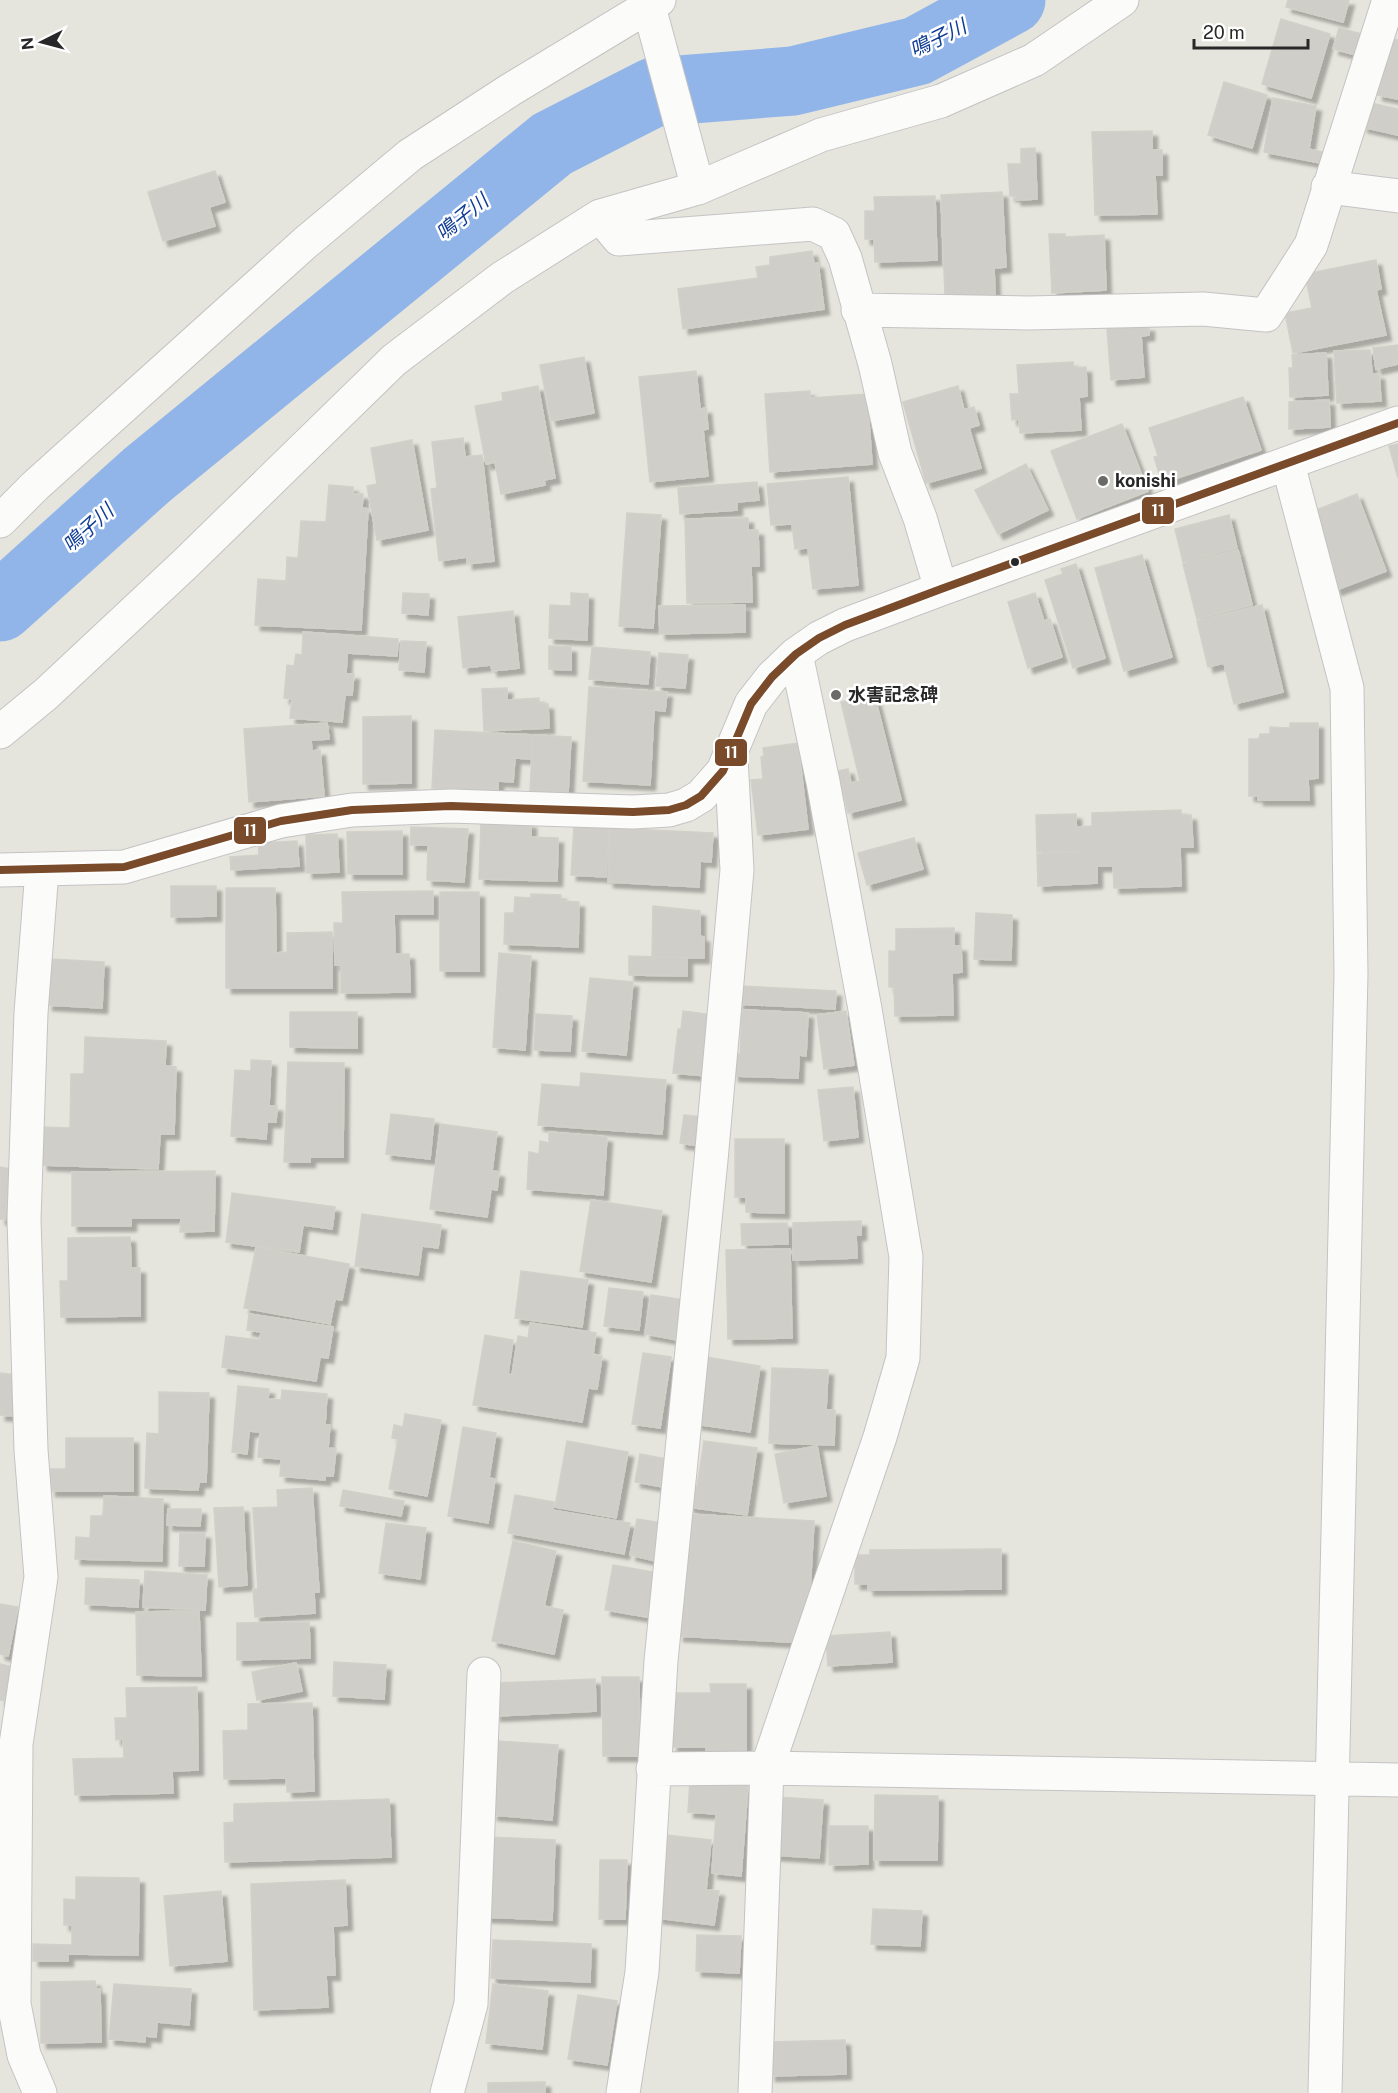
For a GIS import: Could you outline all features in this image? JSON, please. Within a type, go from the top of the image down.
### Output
[{"type":"street","points":[[0,732],[46,694],[185,564],[394,360],[502,278],[600,216],[695,176],[821,135],[951,97],[1034,60],[1122,0]]},
{"type":"street","points":[[858,310],[1029,314],[1203,309],[1266,315],[1311,245],[1389,0]]},
{"type":"street","points":[[0,521],[35,486],[305,243],[410,155],[510,90],[655,13],[695,176]]},
{"type":"street","points":[[1328,187],[1398,196]]},
{"type":"street","points":[[600,216],[619,239],[813,225],[834,234],[845,258],[875,364],[895,453],[920,518],[941,589]]},
{"type":"street","points":[[0,870],[124,867],[281,821],[351,810],[441,806],[633,812],[669,810],[686,805],[701,796],[713,784],[731,757],[752,704],[772,677],[796,654],[845,625],[1398,423]]},
{"type":"street","points":[[1288,464],[1347,688],[1351,974],[1325,2093]]},
{"type":"street","points":[[755,2093],[767,1768],[880,1437],[903,1358],[906,1257],[824,782],[796,654]]},
{"type":"street","points":[[623,2093],[642,1972],[660,1661],[711,1160],[737,870],[731,757]]},
{"type":"street","points":[[40,2093],[24,2055],[14,2004],[14,1981],[16,1744],[41,1577],[31,1450],[24,1219],[31,1013],[42,870]]},
{"type":"street","points":[[447,2093],[471,2004],[484,1674]]},
{"type":"street","points":[[653,1769],[767,1768],[1398,1780]]},
{"type":"building","points":[[1288,0],[1349,0],[1343,22],[1286,7]]},
{"type":"building","points":[[1281,19],[1330,34],[1311,98],[1262,84]]},
{"type":"building","points":[[1339,28],[1362,34],[1356,55],[1333,49]]},
{"type":"building","points":[[1386,38],[1398,40],[1398,99],[1377,95]]},
{"type":"building","points":[[1224,82],[1267,95],[1252,148],[1208,135]]},
{"type":"building","points":[[1273,98],[1316,106],[1309,149],[1323,152],[1321,163],[1264,152]]},
{"type":"building","points":[[1367,102],[1398,109],[1398,135],[1362,127]]},
{"type":"building","points":[[1152,131],[1152,150],[1162,150],[1162,175],[1155,175],[1157,214],[1095,215],[1092,132]]},
{"type":"building","points":[[1035,148],[1037,199],[1016,200],[1015,196],[1010,196],[1008,164],[1021,164],[1021,149]]},
{"type":"building","points":[[215,171],[225,202],[209,207],[215,226],[163,241],[148,192]]},
{"type":"building","points":[[1002,192],[1006,267],[994,268],[995,294],[945,296],[941,195]]},
{"type":"building","points":[[935,196],[937,260],[875,262],[874,239],[865,239],[865,211],[875,211],[874,197]]},
{"type":"building","points":[[1049,234],[1065,234],[1065,237],[1104,235],[1106,290],[1052,293]]},
{"type":"building","points":[[812,251],[814,264],[818,263],[824,309],[683,329],[678,289],[758,278],[756,267],[770,265],[770,257]]},
{"type":"building","points":[[1376,260],[1381,289],[1376,290],[1386,335],[1293,353],[1285,313],[1312,308],[1305,274]]},
{"type":"building","points":[[1149,326],[1149,335],[1141,336],[1144,377],[1111,380],[1107,329]]},
{"type":"building","points":[[1398,345],[1398,364],[1376,369],[1373,348]]},
{"type":"building","points":[[1370,350],[1372,374],[1379,374],[1381,401],[1337,403],[1334,351]]},
{"type":"building","points":[[1326,353],[1328,395],[1290,397],[1289,368],[1293,368],[1292,355]]},
{"type":"building","points":[[584,357],[594,413],[551,421],[540,365]]},
{"type":"building","points":[[1073,362],[1074,368],[1086,367],[1087,396],[1079,397],[1081,430],[1020,433],[1019,419],[1012,420],[1010,394],[1019,394],[1017,365]]},
{"type":"building","points":[[696,371],[700,409],[706,408],[708,429],[703,430],[708,476],[650,482],[639,377]]},
{"type":"building","points":[[538,386],[555,478],[544,480],[545,485],[501,494],[495,462],[486,464],[475,406],[503,401],[502,393]]},
{"type":"building","points":[[958,386],[964,410],[974,407],[979,425],[969,428],[981,468],[926,483],[903,402]]},
{"type":"building","points":[[810,391],[810,398],[867,394],[872,464],[770,472],[765,394]]},
{"type":"building","points":[[1243,397],[1261,450],[1162,483],[1154,457],[1158,456],[1149,428]]},
{"type":"building","points":[[1329,400],[1330,427],[1289,429],[1289,402]]},
{"type":"building","points":[[1122,424],[1148,491],[1077,519],[1051,451]]},
{"type":"building","points":[[463,438],[465,457],[482,455],[494,561],[467,564],[467,557],[439,561],[431,489],[437,488],[432,442]]},
{"type":"building","points":[[412,440],[428,530],[377,540],[367,486],[377,484],[371,448]]},
{"type":"building","points":[[1398,444],[1398,478],[1389,446]]},
{"type":"building","points":[[1026,464],[1048,510],[998,534],[975,490]]},
{"type":"building","points":[[848,477],[858,585],[813,589],[808,548],[795,549],[792,524],[771,525],[767,484]]},
{"type":"building","points":[[757,482],[759,500],[737,502],[737,510],[680,514],[678,488]]},
{"type":"building","points":[[329,485],[353,487],[353,494],[363,494],[362,508],[368,509],[361,630],[255,625],[258,579],[286,581],[287,557],[298,558],[301,521],[326,522]]},
{"type":"building","points":[[1357,494],[1386,571],[1336,590],[1328,569],[1334,566],[1311,512]]},
{"type":"building","points":[[627,513],[661,515],[653,628],[619,626]]},
{"type":"building","points":[[1229,515],[1237,548],[1183,562],[1175,529]]},
{"type":"building","points":[[748,518],[748,530],[758,530],[759,566],[751,566],[752,602],[687,603],[685,519]]},
{"type":"building","points":[[1238,550],[1252,605],[1197,619],[1183,564]]},
{"type":"building","points":[[1142,555],[1172,657],[1124,671],[1095,568]]},
{"type":"building","points":[[1076,564],[1105,658],[1073,668],[1045,580],[1063,574],[1061,569]]},
{"type":"building","points":[[403,593],[429,594],[428,615],[402,613]]},
{"type":"building","points":[[571,593],[588,594],[587,640],[549,638],[550,605],[571,606]]},
{"type":"building","points":[[1035,593],[1044,621],[1050,619],[1062,657],[1028,668],[1008,602]]},
{"type":"building","points":[[745,605],[745,632],[660,634],[659,606]]},
{"type":"building","points":[[1262,605],[1283,692],[1234,704],[1224,663],[1208,667],[1197,621]]},
{"type":"building","points":[[513,611],[519,668],[492,671],[491,665],[463,668],[458,617]]},
{"type":"building","points":[[303,632],[398,639],[397,656],[347,653],[346,674],[354,674],[352,695],[345,695],[342,722],[290,718],[292,699],[284,698],[287,665],[294,666],[296,654],[302,655]]},
{"type":"building","points":[[401,641],[426,642],[424,672],[399,670]]},
{"type":"building","points":[[549,646],[571,647],[571,670],[549,669]]},
{"type":"building","points":[[592,647],[650,652],[648,684],[589,679]]},
{"type":"building","points":[[659,653],[688,655],[685,688],[656,686]]},
{"type":"building","points":[[589,687],[667,692],[665,711],[654,710],[650,785],[583,781]]},
{"type":"building","points":[[507,688],[507,700],[539,698],[539,704],[548,704],[549,728],[484,731],[482,689]]},
{"type":"building","points":[[874,694],[901,800],[848,813],[838,771],[848,769],[851,783],[860,781],[841,702]]},
{"type":"building","points":[[411,716],[411,783],[363,784],[363,717]]},
{"type":"building","points":[[327,723],[329,739],[311,740],[312,751],[320,750],[324,796],[249,802],[244,729]]},
{"type":"building","points":[[1290,723],[1318,723],[1318,778],[1308,779],[1309,800],[1258,800],[1258,796],[1249,796],[1249,739],[1259,739],[1260,734],[1270,734],[1270,727],[1290,728]]},
{"type":"building","points":[[435,730],[533,735],[531,759],[515,758],[513,782],[498,781],[498,791],[432,788]]},
{"type":"building","points":[[533,735],[571,737],[568,793],[530,791]]},
{"type":"building","points":[[798,743],[808,829],[758,835],[751,780],[763,779],[761,757],[764,756],[763,748]]},
{"type":"building","points":[[1181,810],[1181,815],[1191,815],[1193,847],[1180,847],[1181,886],[1114,888],[1113,866],[1097,866],[1097,883],[1038,886],[1037,854],[1079,852],[1078,827],[1092,826],[1092,813]]},
{"type":"building","points":[[1076,814],[1077,851],[1037,852],[1036,815]]},
{"type":"building","points":[[481,821],[531,823],[531,837],[558,838],[557,881],[479,879]]},
{"type":"building","points":[[574,826],[609,828],[606,877],[571,875]]},
{"type":"building","points":[[411,827],[468,829],[464,882],[427,880],[428,845],[410,845]]},
{"type":"building","points":[[610,828],[713,833],[711,862],[700,861],[699,887],[608,882]]},
{"type":"building","points":[[402,831],[402,874],[348,874],[347,832]]},
{"type":"building","points":[[337,834],[339,872],[307,873],[306,835]]},
{"type":"building","points":[[914,838],[923,869],[867,885],[858,853]]},
{"type":"building","points":[[297,841],[299,866],[231,870],[230,857],[259,855],[258,843]]},
{"type":"building","points":[[171,886],[216,886],[216,916],[171,917]]},
{"type":"building","points":[[226,888],[275,888],[276,953],[287,952],[287,933],[332,932],[332,988],[226,988]]},
{"type":"building","points":[[433,891],[433,914],[394,914],[395,954],[409,954],[410,992],[341,993],[341,965],[335,965],[334,923],[343,923],[342,892]]},
{"type":"building","points":[[440,892],[479,892],[479,971],[440,971]]},
{"type":"building","points":[[531,894],[561,895],[561,901],[579,902],[578,947],[504,944],[505,913],[514,913],[515,897],[531,898]]},
{"type":"building","points":[[653,906],[700,911],[700,936],[704,937],[704,958],[652,957]]},
{"type":"building","points":[[976,913],[1012,915],[1011,960],[974,959]]},
{"type":"building","points":[[954,928],[954,946],[961,946],[962,972],[952,973],[953,1015],[895,1016],[894,987],[889,987],[889,951],[896,951],[896,929]]},
{"type":"building","points":[[499,953],[531,956],[525,1050],[493,1047]]},
{"type":"building","points":[[629,956],[687,958],[687,976],[629,975]]},
{"type":"building","points":[[50,959],[104,962],[102,1008],[47,1005]]},
{"type":"building","points":[[590,978],[633,982],[626,1055],[582,1051]]},
{"type":"building","points":[[739,986],[836,991],[835,1009],[738,1004]]},
{"type":"building","points":[[742,1010],[808,1013],[806,1056],[799,1055],[798,1078],[733,1076],[734,1054],[740,1054]]},
{"type":"building","points":[[683,1011],[713,1015],[706,1076],[673,1073],[678,1029],[681,1029]]},
{"type":"building","points":[[846,1011],[854,1065],[824,1069],[817,1015]]},
{"type":"building","points":[[290,1012],[357,1012],[357,1048],[290,1047]]},
{"type":"building","points":[[536,1014],[572,1016],[570,1051],[534,1050]]},
{"type":"building","points":[[85,1037],[166,1041],[165,1066],[176,1067],[174,1134],[160,1134],[158,1169],[42,1165],[43,1127],[70,1128],[71,1074],[84,1074]]},
{"type":"building","points":[[251,1060],[271,1061],[269,1106],[277,1106],[276,1122],[267,1122],[266,1139],[231,1136],[235,1070],[251,1071]]},
{"type":"building","points":[[288,1062],[344,1063],[343,1157],[310,1157],[310,1162],[284,1162]]},
{"type":"building","points":[[581,1073],[666,1080],[662,1134],[538,1125],[542,1084],[580,1087]]},
{"type":"building","points":[[853,1087],[858,1137],[824,1141],[818,1090]]},
{"type":"building","points":[[391,1114],[434,1119],[430,1159],[386,1154]]},
{"type":"building","points":[[684,1115],[702,1117],[699,1146],[680,1143]]},
{"type":"building","points":[[441,1124],[497,1132],[492,1171],[499,1172],[497,1190],[491,1189],[487,1217],[430,1209]]},
{"type":"building","points":[[549,1132],[607,1137],[603,1195],[527,1189],[529,1152],[539,1154],[540,1141],[549,1143]]},
{"type":"building","points":[[735,1139],[784,1139],[784,1213],[746,1212],[746,1197],[735,1197]]},
{"type":"building","points":[[0,1167],[11,1169],[5,1220],[0,1219]]},
{"type":"building","points":[[215,1171],[214,1231],[180,1232],[181,1218],[131,1218],[131,1226],[72,1226],[72,1172]]},
{"type":"building","points":[[232,1193],[335,1207],[332,1229],[303,1225],[299,1252],[226,1242]]},
{"type":"building","points":[[591,1200],[662,1211],[651,1282],[580,1271]]},
{"type":"building","points":[[362,1214],[441,1225],[438,1248],[422,1246],[418,1275],[355,1266]]},
{"type":"building","points":[[861,1221],[861,1235],[856,1235],[857,1258],[793,1260],[793,1223]]},
{"type":"building","points":[[787,1223],[788,1244],[742,1245],[741,1224]]},
{"type":"building","points":[[130,1237],[131,1268],[140,1268],[140,1316],[61,1317],[60,1281],[68,1281],[68,1238]]},
{"type":"building","points":[[256,1247],[349,1264],[342,1300],[335,1299],[330,1324],[244,1308]]},
{"type":"building","points":[[790,1249],[792,1338],[728,1339],[726,1250]]},
{"type":"building","points":[[521,1271],[588,1280],[582,1327],[515,1318]]},
{"type":"building","points":[[609,1288],[643,1292],[639,1330],[604,1326]]},
{"type":"building","points":[[651,1295],[684,1300],[678,1340],[645,1334]]},
{"type":"building","points":[[249,1314],[333,1327],[328,1358],[320,1357],[316,1381],[222,1367],[226,1336],[260,1340],[261,1332],[247,1330]]},
{"type":"building","points":[[530,1323],[596,1333],[593,1354],[602,1356],[597,1389],[588,1388],[582,1422],[473,1405],[485,1335],[513,1340],[508,1374],[512,1375],[518,1336],[528,1338]]},
{"type":"building","points":[[643,1353],[671,1357],[660,1428],[632,1424]]},
{"type":"building","points":[[706,1357],[760,1366],[750,1432],[696,1424]]},
{"type":"building","points":[[772,1368],[828,1370],[826,1410],[835,1410],[834,1445],[769,1443]]},
{"type":"building","points":[[0,1373],[16,1375],[14,1416],[0,1415]]},
{"type":"building","points":[[238,1386],[269,1389],[268,1399],[281,1400],[282,1390],[327,1394],[325,1425],[330,1425],[328,1448],[336,1449],[333,1476],[325,1476],[325,1480],[280,1476],[281,1459],[258,1457],[260,1432],[249,1431],[247,1454],[232,1452]]},
{"type":"building","points":[[159,1392],[209,1393],[206,1482],[199,1482],[198,1490],[145,1488],[147,1433],[159,1434]]},
{"type":"building","points":[[405,1414],[441,1420],[427,1496],[389,1489],[398,1439],[392,1438],[394,1425],[403,1427]]},
{"type":"building","points":[[463,1427],[496,1433],[489,1478],[495,1479],[488,1523],[448,1516]]},
{"type":"building","points":[[66,1438],[133,1438],[133,1491],[50,1491],[50,1469],[66,1469]]},
{"type":"building","points":[[567,1441],[628,1452],[616,1518],[555,1507]]},
{"type":"building","points":[[704,1441],[757,1448],[747,1515],[688,1507],[691,1486],[697,1487]]},
{"type":"building","points":[[817,1446],[826,1496],[784,1503],[775,1454]]},
{"type":"building","points":[[640,1454],[667,1459],[662,1487],[635,1482]]},
{"type":"building","points":[[312,1488],[319,1592],[314,1592],[315,1613],[255,1617],[253,1589],[258,1589],[253,1508],[278,1507],[277,1490]]},
{"type":"building","points":[[343,1490],[404,1501],[401,1516],[340,1506]]},
{"type":"building","points":[[515,1495],[554,1502],[552,1510],[630,1523],[624,1554],[508,1533]]},
{"type":"building","points":[[104,1496],[163,1499],[162,1561],[75,1559],[76,1537],[90,1538],[91,1516],[103,1516]]},
{"type":"building","points":[[243,1507],[247,1585],[219,1587],[214,1508]]},
{"type":"building","points":[[168,1509],[201,1509],[200,1526],[167,1525]]},
{"type":"building","points":[[684,1514],[814,1521],[807,1643],[678,1636]]},
{"type":"building","points":[[637,1519],[663,1523],[656,1561],[630,1555]]},
{"type":"building","points":[[386,1523],[426,1528],[420,1579],[379,1573]]},
{"type":"building","points":[[180,1533],[205,1533],[204,1566],[179,1566]]},
{"type":"building","points":[[513,1541],[556,1551],[544,1606],[563,1610],[554,1654],[492,1641]]},
{"type":"building","points":[[1001,1549],[1001,1589],[868,1590],[868,1584],[855,1584],[855,1555],[870,1555],[870,1550]]},
{"type":"building","points":[[613,1565],[659,1573],[652,1618],[605,1610]]},
{"type":"building","points":[[145,1571],[207,1575],[205,1610],[143,1607]]},
{"type":"building","points":[[86,1578],[139,1580],[138,1607],[85,1604]]},
{"type":"building","points":[[0,1604],[18,1607],[8,1656],[0,1654]]},
{"type":"building","points":[[199,1611],[201,1676],[137,1675],[136,1612]]},
{"type":"building","points":[[309,1622],[310,1658],[237,1660],[237,1623]]},
{"type":"building","points":[[890,1632],[892,1662],[828,1666],[826,1636]]},
{"type":"building","points":[[334,1662],[386,1665],[384,1699],[333,1696]]},
{"type":"building","points":[[296,1663],[302,1691],[257,1700],[252,1672]]},
{"type":"building","points":[[0,1664],[13,1667],[7,1701],[0,1700]]},
{"type":"building","points":[[602,1677],[639,1677],[640,1756],[603,1756]]},
{"type":"building","points":[[595,1679],[596,1711],[495,1716],[494,1683]]},
{"type":"building","points":[[710,1684],[746,1684],[746,1752],[706,1752],[706,1747],[672,1747],[672,1693],[711,1693]]},
{"type":"building","points":[[197,1687],[198,1770],[172,1771],[173,1793],[75,1795],[73,1759],[124,1758],[123,1739],[116,1740],[115,1718],[127,1718],[126,1688]]},
{"type":"building","points":[[312,1703],[314,1791],[287,1792],[286,1778],[224,1779],[223,1731],[248,1730],[248,1704]]},
{"type":"building","points":[[497,1741],[558,1745],[552,1820],[492,1815]]},
{"type":"building","points":[[690,1781],[748,1786],[741,1876],[712,1873],[716,1814],[688,1812]]},
{"type":"building","points":[[875,1795],[938,1796],[937,1860],[874,1860]]},
{"type":"building","points":[[777,1797],[823,1800],[819,1858],[773,1855]]},
{"type":"building","points":[[389,1799],[391,1857],[225,1862],[224,1823],[234,1822],[234,1804]]},
{"type":"building","points":[[829,1826],[868,1826],[868,1864],[829,1865]]},
{"type":"building","points":[[666,1835],[711,1840],[706,1890],[719,1891],[714,1925],[657,1918]]},
{"type":"building","points":[[488,1837],[555,1840],[552,1920],[485,1917]]},
{"type":"building","points":[[600,1860],[627,1860],[625,1919],[599,1919]]},
{"type":"building","points":[[76,1877],[139,1878],[138,1955],[68,1954],[68,1961],[33,1961],[33,1944],[72,1945],[72,1925],[64,1925],[64,1899],[76,1900]]},
{"type":"building","points":[[345,1880],[347,1925],[333,1926],[335,1975],[326,1975],[328,2007],[254,2010],[251,1884]]},
{"type":"building","points":[[221,1891],[227,1961],[170,1966],[164,1896]]},
{"type":"building","points":[[873,1909],[922,1911],[920,1946],[871,1944]]},
{"type":"building","points":[[697,1935],[741,1936],[739,1973],[696,1971]]},
{"type":"building","points":[[493,1940],[591,1944],[590,1982],[491,1978]]},
{"type":"building","points":[[95,1981],[96,1989],[100,1989],[101,2042],[41,2043],[41,1982]]},
{"type":"building","points":[[114,1984],[191,1989],[189,2025],[157,2022],[156,2037],[145,2036],[145,2042],[109,2039]]},
{"type":"building","points":[[493,1984],[548,1991],[542,2049],[486,2043]]},
{"type":"building","points":[[578,1995],[617,2001],[607,2065],[568,2059]]},
{"type":"building","points":[[845,2040],[846,2074],[770,2076],[770,2042]]},
{"type":"building","points":[[545,2082],[545,2093],[488,2093],[488,2083]]},
{"type":"waterway","name":"鳴子川","points":[[0,607],[147,475],[552,144],[654,92],[793,81],[917,51],[1011,0]]},
{"type":"transit line","name":"11","points":[[0,870],[124,867],[281,821],[352,810],[451,806],[633,812],[669,810],[686,805],[701,796],[723,771],[751,704],[772,677],[796,654],[819,638],[845,625],[941,589],[1398,423]]},
{"type":"place","name":"konishi","points":[[1103,481]]},
{"type":"place","name":"水害記念碑","points":[[836,695]]}]
